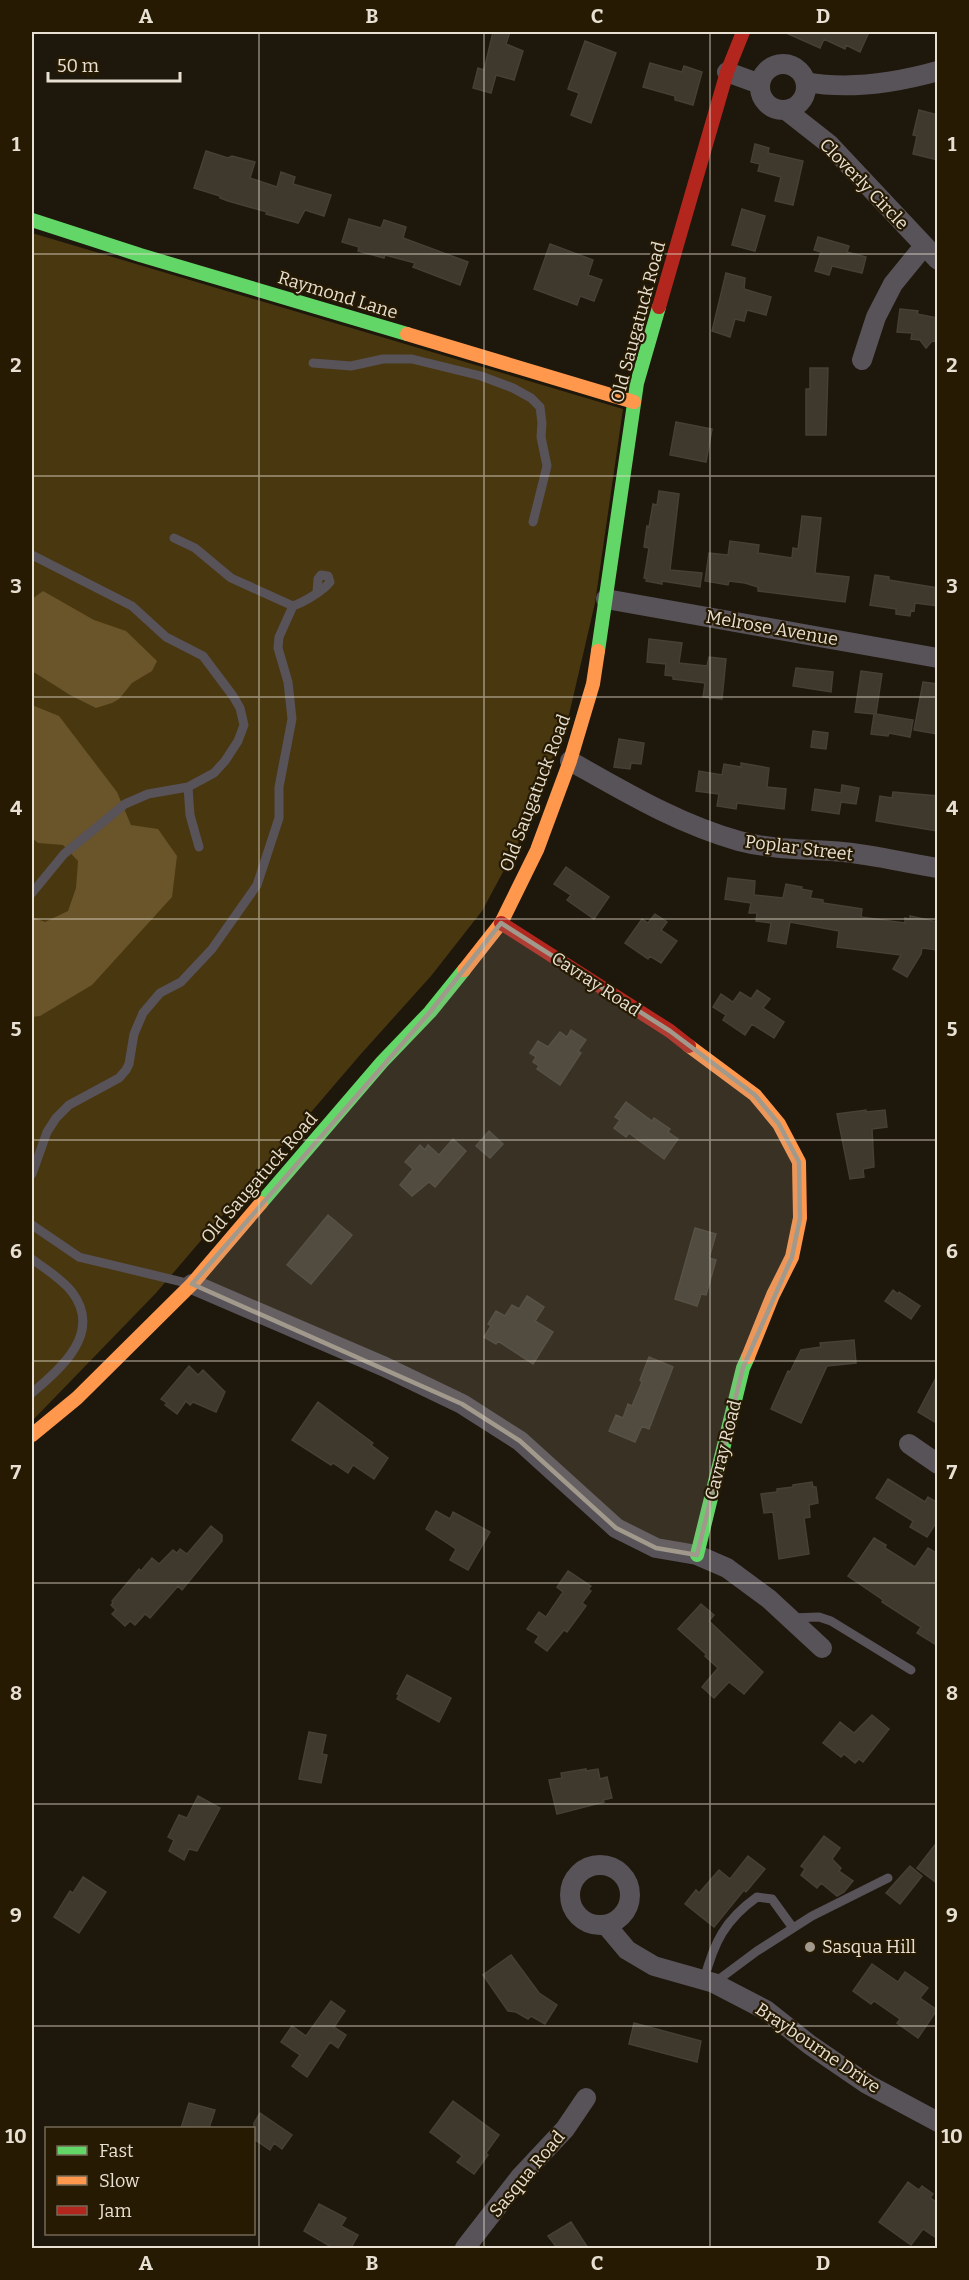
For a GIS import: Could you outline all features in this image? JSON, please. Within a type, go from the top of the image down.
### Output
[{"type":"street","name":"Old Saugatuck Road","points":[[32,1435],[77,1398],[192,1284],[382,1062],[430,1012],[501,922],[537,850],[570,761],[593,684],[637,383],[727,72],[743,32]]},
{"type":"street","points":[[727,72],[760,84],[764,73],[770,68],[782,64],[797,69],[806,82],[807,90],[798,106],[787,111]]},
{"type":"street","points":[[806,82],[880,84],[938,71]]},
{"type":"street","name":"Cloverly Circle","points":[[760,84],[763,99],[771,108],[787,111],[830,144],[931,253]]},
{"type":"street","name":"Raymond Lane","points":[[32,220],[140,255],[634,402]]},
{"type":"street","points":[[862,360],[876,317],[893,284],[931,253]]},
{"type":"street","name":"Melrose Avenue","points":[[606,599],[938,658]]},
{"type":"street","name":"Poplar Street","points":[[570,761],[643,803],[696,827],[741,842],[779,849],[845,852],[938,868]]},
{"type":"street","name":"Cavray Road","points":[[501,922],[670,1031],[755,1095],[780,1124],[800,1162],[800,1218],[792,1257],[773,1295],[743,1368],[697,1555]]},
{"type":"street","points":[[192,1284],[386,1367],[462,1404],[520,1440],[616,1528],[656,1548],[697,1555],[727,1568],[769,1599],[822,1648]]},
{"type":"street","points":[[909,1444],[938,1464]]},
{"type":"street","name":"Braybourne Drive","points":[[606,1925],[627,1950],[654,1966],[709,1982],[766,2010],[810,2045],[867,2084],[938,2122]]},
{"type":"street","name":"Sasqua Road","points":[[465,2248],[521,2176],[566,2129],[585,2098]]},
{"type":"lane","points":[[313,363],[351,366],[382,359],[412,359],[481,376],[513,388],[531,398],[540,407],[541,437],[547,465],[533,522]]},
{"type":"lane","points":[[174,538],[195,548],[231,578],[293,606],[304,602],[317,592]]},
{"type":"lane","points":[[32,555],[132,606],[166,636],[203,656],[233,696],[244,725],[238,741],[214,773],[188,787],[148,794],[125,804],[64,854],[32,893]]},
{"type":"lane","points":[[32,1174],[47,1132],[56,1118],[69,1105],[119,1078],[126,1070],[134,1034],[143,1013],[160,993],[181,982],[212,950],[257,885],[279,818],[279,787],[292,719],[288,682],[278,648],[279,637],[293,606]]},
{"type":"lane","points":[[188,787],[190,815],[199,847]]},
{"type":"lane","points":[[32,1225],[79,1257],[192,1284]]},
{"type":"lane","points":[[32,1258],[72,1292],[80,1306],[82,1326],[80,1338],[67,1360],[32,1393]]},
{"type":"lane","points":[[790,1618],[819,1617],[831,1621],[911,1670]]},
{"type":"lane","points":[[709,1982],[812,1916],[888,1878]]},
{"type":"lane","points":[[709,1982],[712,1951],[721,1933],[744,1907],[758,1897],[772,1899],[793,1928]]},
{"type":"highlighted area","points":[[501,923],[670,1031],[755,1095],[779,1124],[799,1162],[800,1218],[792,1257],[743,1368],[697,1555],[656,1548],[616,1528],[520,1441],[462,1404],[192,1284],[430,1012]]},
{"type":"shaded area","points":[[32,233],[623,409],[595,603],[568,719],[516,848],[482,911],[431,976],[360,1055],[156,1293],[32,1421]]},
{"type":"shaded area","points":[[43,591],[94,620],[126,631],[157,661],[152,671],[132,683],[119,699],[96,708],[32,671],[32,599]]},
{"type":"shaded area","points":[[32,705],[59,716],[117,792],[131,825],[158,829],[177,856],[172,897],[92,985],[40,1016],[32,1017],[32,917],[45,922],[68,911],[76,888],[78,861],[63,845],[38,843],[32,838]]},
{"type":"building","points":[[493,32],[510,32],[506,44],[523,51],[514,80],[496,75],[491,93],[473,88],[478,68],[484,70]]},
{"type":"building","points":[[784,32],[869,32],[860,52],[846,45],[845,49],[824,39],[820,48]]},
{"type":"building","points":[[585,41],[616,53],[591,123],[571,115],[579,93],[568,89]]},
{"type":"building","points":[[650,63],[682,72],[684,66],[702,72],[693,105],[675,100],[675,96],[643,87]]},
{"type":"building","points":[[919,110],[938,115],[938,160],[913,154],[917,136],[913,135]]},
{"type":"building","points":[[755,144],[769,148],[768,153],[803,161],[793,205],[775,201],[781,177],[758,171],[760,164],[751,162]]},
{"type":"building","points":[[206,151],[228,158],[232,156],[255,162],[250,178],[277,187],[281,172],[295,177],[293,184],[331,195],[324,216],[305,210],[298,223],[194,188]]},
{"type":"building","points":[[742,209],[765,216],[755,251],[732,245]]},
{"type":"building","points":[[349,219],[381,228],[384,220],[406,227],[403,238],[468,262],[460,285],[413,267],[415,263],[358,251],[359,247],[342,242]]},
{"type":"building","points":[[818,237],[849,246],[847,252],[866,257],[862,273],[832,266],[829,275],[815,271],[821,252],[814,250]]},
{"type":"building","points":[[550,244],[593,260],[588,275],[602,280],[594,301],[580,296],[577,305],[534,289]]},
{"type":"building","points":[[726,273],[745,278],[744,289],[771,297],[766,315],[747,310],[744,321],[735,319],[730,337],[712,331]]},
{"type":"building","points":[[900,309],[918,311],[917,314],[938,318],[938,342],[932,341],[926,348],[920,340],[911,339],[912,333],[897,332]]},
{"type":"building","points":[[810,368],[828,368],[826,435],[806,435],[806,389],[810,389]]},
{"type":"building","points":[[676,422],[712,429],[706,462],[670,455]]},
{"type":"building","points":[[659,491],[679,494],[670,570],[702,573],[700,587],[662,581],[662,584],[646,581],[647,579],[644,578],[649,548],[644,547],[647,526],[649,527],[653,504],[657,505]]},
{"type":"building","points":[[802,516],[821,518],[815,573],[849,577],[845,602],[758,591],[758,587],[745,583],[729,581],[728,585],[705,581],[709,553],[728,555],[730,541],[759,545],[758,553],[792,558],[793,548],[798,549]]},
{"type":"building","points":[[875,575],[889,577],[889,580],[938,588],[938,606],[915,603],[914,611],[911,610],[910,616],[896,614],[896,609],[870,605]]},
{"type":"building","points":[[649,639],[682,643],[679,663],[707,666],[709,657],[726,659],[722,699],[703,697],[705,683],[673,679],[673,676],[665,675],[666,664],[647,662]]},
{"type":"building","points":[[796,668],[833,672],[831,692],[793,686]]},
{"type":"building","points":[[861,671],[882,674],[876,714],[913,720],[910,737],[889,733],[888,736],[871,734],[874,714],[855,712]]},
{"type":"building","points":[[923,682],[938,684],[938,734],[914,730]]},
{"type":"building","points":[[813,731],[828,733],[826,749],[811,747]]},
{"type":"building","points":[[619,739],[644,743],[641,764],[631,763],[630,769],[614,767]]},
{"type":"building","points":[[741,763],[769,768],[767,787],[786,789],[784,809],[737,803],[736,809],[717,806],[719,794],[696,791],[699,771],[722,775],[724,764],[741,767]]},
{"type":"building","points":[[842,785],[859,788],[856,804],[841,802],[839,814],[812,810],[815,789],[841,793]]},
{"type":"building","points":[[893,792],[938,796],[938,831],[876,821],[880,796],[892,798]]},
{"type":"building","points":[[566,867],[609,897],[594,919],[567,900],[571,895],[554,884]]},
{"type":"building","points":[[728,878],[755,881],[754,895],[783,898],[786,884],[812,891],[810,898],[823,900],[823,903],[862,909],[861,917],[905,923],[905,918],[910,919],[910,916],[938,922],[938,950],[922,948],[921,954],[907,977],[893,969],[901,955],[837,947],[839,931],[790,922],[786,944],[768,941],[771,923],[756,921],[757,913],[749,913],[751,903],[725,899]]},
{"type":"building","points":[[655,914],[667,922],[661,930],[677,941],[661,963],[650,956],[648,959],[625,943],[642,919],[648,923]]},
{"type":"building","points":[[757,990],[770,999],[763,1008],[784,1022],[774,1038],[752,1024],[745,1035],[723,1020],[726,1015],[713,1007],[721,994],[733,1002],[740,992],[751,999]]},
{"type":"building","points":[[571,1030],[586,1040],[578,1051],[581,1053],[560,1085],[537,1069],[539,1066],[533,1062],[536,1057],[530,1053],[538,1041],[548,1047],[560,1032],[567,1037]]},
{"type":"building","points":[[626,1102],[652,1121],[654,1118],[670,1129],[668,1132],[678,1139],[664,1159],[629,1133],[626,1137],[614,1128],[620,1120],[615,1117]]},
{"type":"building","points":[[866,1110],[866,1112],[885,1110],[887,1127],[872,1129],[874,1167],[863,1169],[864,1177],[850,1179],[837,1114]]},
{"type":"building","points":[[489,1131],[503,1144],[490,1158],[476,1146]]},
{"type":"building","points":[[453,1139],[466,1151],[435,1187],[429,1182],[412,1196],[400,1185],[413,1169],[405,1162],[420,1145],[425,1150],[428,1145],[439,1155]]},
{"type":"building","points":[[328,1215],[352,1235],[311,1284],[287,1265]]},
{"type":"building","points":[[695,1228],[716,1234],[709,1258],[716,1260],[706,1295],[701,1294],[697,1306],[675,1299]]},
{"type":"building","points":[[893,1290],[920,1306],[911,1319],[885,1301]]},
{"type":"building","points":[[527,1296],[544,1307],[535,1321],[553,1332],[533,1364],[498,1341],[496,1344],[484,1337],[491,1326],[488,1324],[496,1311],[505,1316],[512,1305],[519,1309]]},
{"type":"building","points":[[854,1340],[856,1363],[827,1366],[801,1423],[771,1409],[788,1371],[790,1372],[801,1350],[821,1347],[820,1343]]},
{"type":"building","points":[[649,1357],[673,1367],[649,1429],[642,1426],[635,1442],[609,1431],[616,1415],[623,1418],[628,1404],[632,1406]]},
{"type":"building","points":[[189,1366],[198,1375],[203,1370],[225,1392],[216,1412],[193,1402],[190,1405],[186,1401],[177,1414],[161,1399]]},
{"type":"building","points":[[938,1374],[938,1424],[918,1412]]},
{"type":"building","points":[[318,1402],[373,1443],[371,1445],[388,1458],[374,1479],[353,1465],[348,1473],[333,1463],[331,1465],[292,1440]]},
{"type":"building","points":[[888,1479],[925,1502],[928,1497],[938,1503],[938,1520],[927,1537],[910,1527],[913,1521],[876,1498]]},
{"type":"building","points":[[812,1482],[813,1487],[816,1487],[818,1503],[809,1505],[810,1517],[804,1518],[809,1554],[779,1559],[773,1512],[764,1513],[761,1494]]},
{"type":"building","points":[[436,1511],[450,1519],[453,1512],[490,1532],[468,1570],[450,1560],[456,1549],[426,1529]]},
{"type":"building","points":[[211,1526],[222,1535],[222,1541],[182,1590],[178,1586],[150,1618],[145,1614],[135,1625],[130,1621],[125,1626],[112,1614],[116,1610],[111,1605],[112,1601],[139,1569],[141,1571],[152,1558],[159,1564],[173,1550],[177,1553],[180,1549],[187,1554]]},
{"type":"building","points":[[874,1538],[886,1545],[885,1548],[915,1567],[928,1548],[938,1554],[938,1646],[917,1633],[921,1627],[882,1602],[883,1600],[848,1576]]},
{"type":"building","points":[[568,1571],[591,1586],[588,1589],[591,1591],[582,1603],[586,1606],[567,1632],[564,1630],[547,1651],[535,1642],[539,1636],[527,1629],[539,1612],[546,1617],[563,1592],[557,1587]]},
{"type":"building","points":[[701,1604],[714,1615],[709,1621],[763,1672],[744,1694],[729,1682],[714,1698],[702,1687],[718,1668],[678,1629]]},
{"type":"building","points":[[407,1675],[451,1698],[439,1722],[397,1699],[399,1695],[397,1694]]},
{"type":"building","points":[[872,1715],[889,1729],[863,1762],[859,1759],[855,1763],[844,1754],[841,1757],[823,1743],[840,1722],[854,1733]]},
{"type":"building","points":[[309,1732],[326,1735],[322,1754],[327,1755],[321,1783],[299,1779]]},
{"type":"building","points":[[586,1769],[586,1771],[598,1769],[600,1779],[607,1777],[612,1798],[557,1814],[549,1780],[562,1778],[561,1773]]},
{"type":"building","points":[[198,1796],[220,1808],[197,1851],[189,1849],[184,1860],[169,1851],[174,1840],[168,1837],[179,1815],[187,1818]]},
{"type":"building","points":[[824,1836],[840,1848],[832,1859],[841,1868],[839,1871],[853,1881],[844,1892],[837,1896],[821,1883],[817,1888],[801,1875],[805,1869],[801,1866]]},
{"type":"building","points":[[938,1841],[938,1884],[917,1868]]},
{"type":"building","points":[[748,1856],[765,1869],[746,1892],[744,1890],[714,1927],[685,1904],[696,1890],[699,1893],[719,1870],[730,1879]]},
{"type":"building","points":[[910,1866],[922,1876],[900,1904],[886,1893]]},
{"type":"building","points":[[83,1877],[106,1892],[79,1933],[54,1917],[70,1891],[73,1893]]},
{"type":"building","points":[[511,1955],[539,1993],[557,2005],[545,2024],[531,2016],[528,2019],[516,2012],[508,2011],[483,1975]]},
{"type":"building","points":[[872,1964],[898,1982],[905,1972],[928,1988],[920,1998],[937,2010],[918,2038],[897,2023],[900,2019],[874,2001],[871,2004],[853,1991]]},
{"type":"building","points":[[331,2001],[345,2011],[334,2027],[346,2035],[338,2048],[330,2042],[307,2077],[292,2066],[300,2055],[281,2042],[292,2026],[306,2036]]},
{"type":"building","points":[[634,2023],[701,2041],[697,2062],[629,2044]]},
{"type":"building","points":[[453,2101],[499,2135],[474,2174],[457,2162],[462,2156],[430,2132]]},
{"type":"building","points":[[189,2103],[215,2110],[209,2127],[181,2127]]},
{"type":"building","points":[[260,2113],[292,2135],[282,2149],[274,2143],[270,2150],[255,2140],[254,2123]]},
{"type":"building","points":[[908,2182],[919,2190],[922,2186],[933,2194],[930,2198],[938,2203],[938,2239],[923,2229],[911,2245],[879,2222]]},
{"type":"building","points":[[319,2204],[346,2218],[341,2226],[358,2235],[351,2248],[333,2248],[304,2231]]},
{"type":"building","points":[[571,2222],[588,2248],[557,2248],[548,2236]]},
{"type":"traffic: fast","points":[[32,220],[140,255],[407,334]]},
{"type":"traffic: fast","points":[[598,651],[637,383],[659,307]]},
{"type":"traffic: fast","points":[[261,1203],[382,1062],[430,1012],[464,970]]},
{"type":"traffic: fast","points":[[697,1555],[743,1368],[748,1357]]},
{"type":"traffic: slow","points":[[407,334],[634,402]]},
{"type":"traffic: slow","points":[[464,970],[501,923],[537,850],[570,761],[593,684],[598,651]]},
{"type":"traffic: slow","points":[[689,1046],[755,1095],[779,1124],[799,1162],[800,1218],[792,1257],[773,1295],[748,1357]]},
{"type":"traffic: slow","points":[[32,1435],[77,1398],[192,1284],[261,1203]]},
{"type":"traffic: jam","points":[[659,307],[727,72],[743,32]]},
{"type":"traffic: jam","points":[[501,923],[670,1031],[689,1046]]},
{"type":"place","name":"Sasqua Hill","points":[[810,1947]]}]
